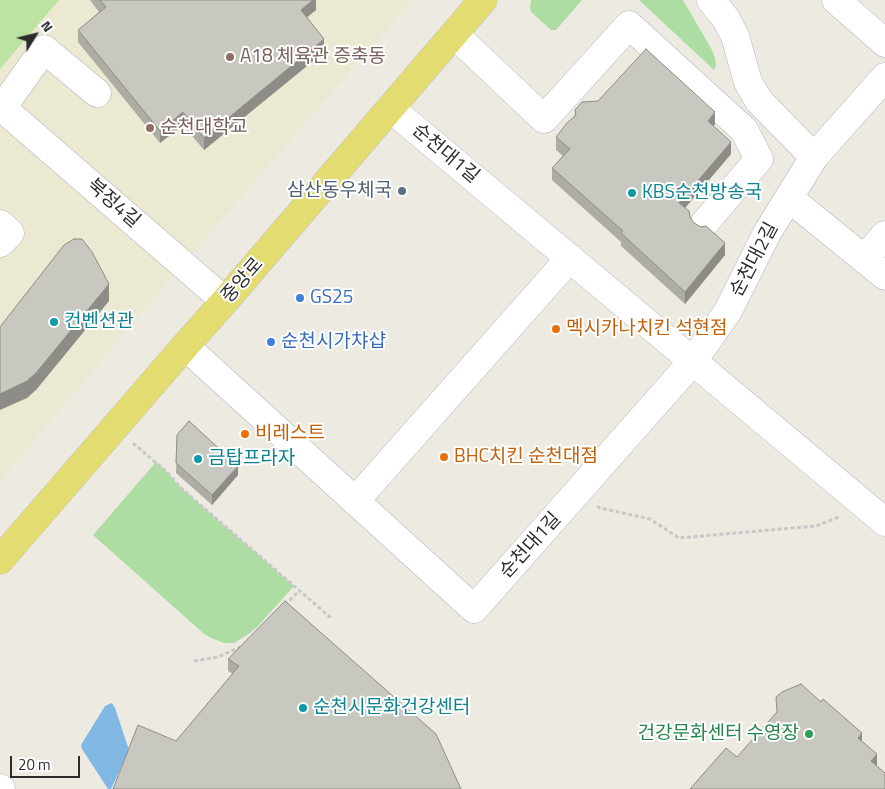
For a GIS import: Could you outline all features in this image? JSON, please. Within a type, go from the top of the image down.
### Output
[{"type":"main road","name":"중앙로","points":[[0,560],[483,0]]},
{"type":"street","points":[[467,0],[457,31],[544,118],[629,25],[744,130],[759,159],[704,224]]},
{"type":"street","points":[[711,0],[726,19],[734,36],[748,82],[759,101],[814,157]]},
{"type":"street","points":[[836,0],[885,43]]},
{"type":"street","points":[[1,107],[44,49],[97,93]]},
{"type":"street","name":"순천대2길","points":[[693,362],[728,311],[767,233],[814,157],[885,76]]},
{"type":"street","name":"북정4길","points":[[1,107],[225,301]]},
{"type":"street","name":"순천대1길","points":[[390,108],[885,522]]},
{"type":"street","points":[[789,198],[885,276]]},
{"type":"street","points":[[0,224],[10,233],[0,243]]},
{"type":"street","points":[[864,259],[885,235]]},
{"type":"street","points":[[356,501],[570,258]]},
{"type":"street","name":"순천대1길","points":[[185,346],[474,609],[693,362]]},
{"type":"path","points":[[115,426],[168,473],[181,488],[331,618]]},
{"type":"path","points":[[576,494],[600,508],[650,519],[679,538],[816,526],[864,504]]},
{"type":"path","points":[[279,612],[299,591]]},
{"type":"path","points":[[194,661],[218,657],[246,644]]},
{"type":"shaded area","name":"순천대학교","points":[[0,0],[412,0],[189,257],[0,481]]},
{"type":"green space","points":[[0,0],[59,0],[0,69]]},
{"type":"green space","points":[[531,0],[582,0],[556,30],[551,30],[531,12]]},
{"type":"green space","points":[[639,0],[683,0],[712,50],[716,65],[714,70]]},
{"type":"green space","points":[[156,462],[181,488],[294,586],[259,625],[234,643],[224,643],[203,633],[93,535]]},
{"type":"water","points":[[112,703],[129,750],[111,789],[108,789],[81,745],[105,706]]},
{"type":"building","points":[[100,0],[313,0],[301,10],[324,39],[204,138],[183,112],[160,131],[78,30],[106,7]]},
{"type":"building","name":"KBS순천방송국","points":[[646,49],[715,112],[708,121],[731,142],[679,203],[689,211],[694,223],[701,227],[706,226],[725,243],[685,292],[621,233],[623,231],[552,168],[570,149],[556,137],[576,115],[575,110],[582,102],[598,101]]},
{"type":"building","name":"컨벤션관","points":[[74,239],[82,239],[92,252],[109,284],[36,373],[27,381],[0,394],[0,327],[64,245]]},
{"type":"building","name":"금탑프라자","points":[[189,421],[238,466],[212,495],[176,463],[177,435]]},
{"type":"building","name":"순천시문화건강센터","points":[[285,601],[436,734],[461,789],[113,789],[138,725],[176,741],[239,666],[228,659]]},
{"type":"building","name":"건강문화센터 수영장","points":[[801,684],[821,702],[823,699],[862,733],[858,738],[877,754],[871,761],[885,773],[885,789],[690,789],[726,748],[737,757],[777,712],[776,697],[782,692]]},
{"type":"place","name":"A18 체육관 증축동","points":[[230,57]]},
{"type":"place","name":"순천대학교","points":[[150,128]]},
{"type":"place","name":"삼산동우체국","points":[[402,191]]},
{"type":"place","name":"KBS순천방송국","points":[[632,193]]},
{"type":"place","name":"GS25","points":[[300,298]]},
{"type":"place","name":"컨벤션관","points":[[54,322]]},
{"type":"place","name":"멕시카나치킨 석현점","points":[[556,329]]},
{"type":"place","name":"순천시가챠샵","points":[[271,342]]},
{"type":"place","name":"비레스트","points":[[245,434]]},
{"type":"place","name":"BHC치킨 순천대점","points":[[444,457]]},
{"type":"place","name":"금탑프라자","points":[[198,459]]},
{"type":"place","name":"순천시문화건강센터","points":[[303,708]]},
{"type":"place","name":"건강문화센터 수영장","points":[[809,734]]}]
